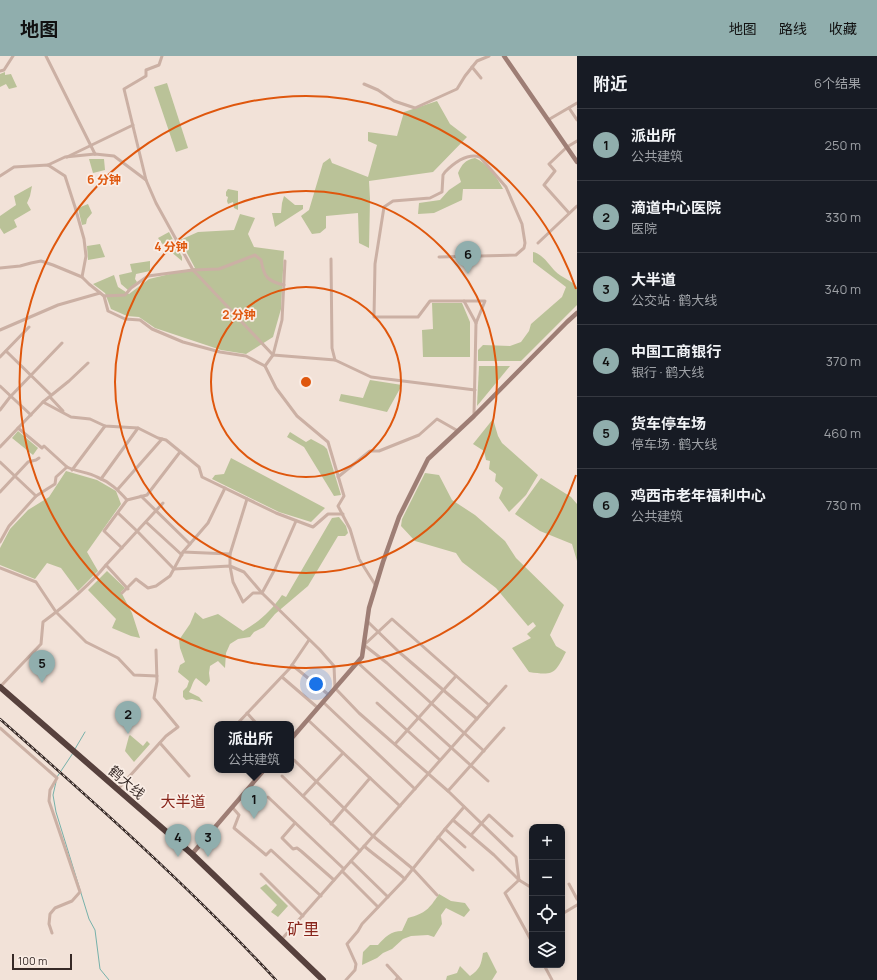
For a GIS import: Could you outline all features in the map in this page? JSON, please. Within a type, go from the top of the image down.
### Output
[{"type":"highway","name":"鹤大线","points":[[0,687],[192,854],[323,980]]},
{"type":"street","points":[[0,71],[4,70],[13,56]]},
{"type":"street","points":[[46,56],[95,154]]},
{"type":"street","points":[[162,56],[159,65],[146,70],[146,76],[124,90],[146,180],[156,203],[193,270],[272,355],[334,360],[371,377],[474,390]]},
{"type":"street","points":[[364,84],[378,90],[394,101],[415,108],[457,89],[477,61],[490,56]]},
{"type":"street","points":[[504,56],[577,162]]},
{"type":"street","points":[[472,67],[481,78]]},
{"type":"street","points":[[548,120],[577,103]]},
{"type":"street","points":[[569,108],[577,120]]},
{"type":"street","points":[[0,176],[14,167],[48,165],[133,125]]},
{"type":"street","points":[[569,214],[544,185],[555,171],[548,164],[567,147],[577,141]]},
{"type":"street","points":[[65,158],[95,154],[114,156],[146,180]]},
{"type":"street","points":[[439,257],[516,255],[524,248],[525,243],[522,224],[506,187],[480,157],[466,157],[445,172],[443,175],[442,192],[430,198],[394,201],[384,207],[375,264],[374,317],[418,317],[430,301],[485,301],[476,323],[474,416]]},
{"type":"street","points":[[48,165],[65,176],[75,207],[84,239],[86,256],[82,277]]},
{"type":"street","points":[[538,243],[577,206]]},
{"type":"street","points":[[104,296],[125,295],[131,288],[148,276],[193,270],[219,269],[255,255],[261,260],[264,273],[274,283],[284,285]]},
{"type":"street","points":[[332,259],[332,348],[334,360]]},
{"type":"street","points":[[0,268],[20,266],[41,261],[53,264],[82,277],[88,284],[104,296],[108,311],[125,319],[140,320],[152,329],[183,342],[220,352],[246,356],[265,366],[276,388],[297,416],[328,442],[344,496],[338,506],[350,529],[360,559],[376,586]]},
{"type":"street","points":[[265,366],[272,355],[282,320],[285,261]]},
{"type":"street","points":[[0,330],[58,305],[100,293]]},
{"type":"street","points":[[464,301],[476,323]]},
{"type":"street","points":[[294,736],[362,657],[369,608],[383,562],[399,517],[428,459],[474,416],[577,313]]},
{"type":"street","points":[[0,357],[29,327]]},
{"type":"street","points":[[0,410],[10,397],[62,343]]},
{"type":"street","points":[[6,351],[51,396],[64,412]]},
{"type":"street","points":[[0,447],[43,402],[88,363]]},
{"type":"street","points":[[0,386],[10,397],[31,415]]},
{"type":"street","points":[[43,402],[70,416],[90,419],[105,426],[138,428],[166,440],[199,467],[202,477],[276,514],[313,527],[328,514],[343,514]]},
{"type":"street","points":[[338,477],[370,451],[379,451],[419,435],[437,419],[458,431]]},
{"type":"street","points":[[72,470],[105,426]]},
{"type":"street","points":[[18,428],[42,448],[44,446],[67,467],[72,470],[96,476],[118,489],[127,500]]},
{"type":"street","points":[[101,479],[138,428]]},
{"type":"street","points":[[118,489],[162,439]]},
{"type":"street","points":[[122,548],[104,530],[127,500],[147,495],[180,452]]},
{"type":"street","points":[[0,492],[28,462],[39,458]]},
{"type":"street","points":[[0,462],[36,496]]},
{"type":"street","points":[[0,540],[36,496],[55,484],[56,477],[67,467]]},
{"type":"street","points":[[122,593],[128,589],[136,579],[148,588],[156,586],[170,576],[182,553],[208,523],[225,488]]},
{"type":"street","points":[[141,496],[190,544]]},
{"type":"street","points":[[247,499],[230,554],[230,566],[233,582],[243,602],[253,593],[262,594]]},
{"type":"street","points":[[0,687],[41,644],[42,622],[67,604],[95,579],[163,503]]},
{"type":"street","points":[[118,513],[174,568],[230,566],[244,572],[262,594],[282,611],[334,666],[335,688],[359,713],[448,791],[516,857],[519,880]]},
{"type":"street","points":[[262,594],[275,569],[296,521]]},
{"type":"street","points":[[146,522],[182,553],[230,554]]},
{"type":"street","points":[[106,565],[128,589]]},
{"type":"street","points":[[0,568],[36,582],[56,612],[86,642],[118,658],[134,675],[157,676]]},
{"type":"street","points":[[364,645],[392,619],[490,705]]},
{"type":"street","points":[[367,621],[477,719]]},
{"type":"street","points":[[239,721],[292,665],[309,640]]},
{"type":"street","points":[[364,645],[387,663],[484,750]]},
{"type":"street","points":[[118,789],[160,743],[178,727],[154,698],[157,676],[156,650]]},
{"type":"street","points":[[357,662],[488,781]]},
{"type":"street","points":[[292,665],[329,695]]},
{"type":"street","points":[[282,676],[318,708]]},
{"type":"street","points":[[396,744],[406,730],[456,676]]},
{"type":"street","points":[[281,940],[506,686]]},
{"type":"street","points":[[323,702],[415,789]]},
{"type":"street","points":[[377,703],[440,760]]},
{"type":"street","points":[[246,713],[254,721]]},
{"type":"street","points":[[308,720],[400,806]]},
{"type":"street","points":[[0,728],[57,778],[50,790],[49,801],[80,892],[72,901],[55,908],[50,914],[49,924],[52,933]]},
{"type":"street","points":[[448,791],[504,728]]},
{"type":"street","points":[[160,743],[190,776]]},
{"type":"street","points":[[303,796],[343,753]]},
{"type":"street","points":[[294,760],[373,836],[413,869],[437,895]]},
{"type":"street","points":[[192,854],[261,773]]},
{"type":"street","points":[[282,776],[360,851]]},
{"type":"street","points":[[331,824],[370,778]]},
{"type":"street","points":[[268,797],[378,906]]},
{"type":"street","points":[[232,807],[239,815],[234,828],[266,855],[271,850],[320,896]]},
{"type":"street","points":[[346,980],[355,970],[356,964],[347,944],[378,906],[405,879],[464,807]]},
{"type":"street","points":[[471,835],[489,815],[512,836]]},
{"type":"street","points":[[453,820],[494,855],[519,880],[529,886]]},
{"type":"street","points":[[295,823],[282,838],[293,849],[297,848],[301,850],[334,880]]},
{"type":"street","points":[[445,829],[465,847]]},
{"type":"street","points":[[438,837],[473,870]]},
{"type":"street","points":[[364,846],[405,879]]},
{"type":"street","points":[[351,861],[388,897]]},
{"type":"street","points":[[261,874],[303,916]]},
{"type":"street","points":[[519,880],[505,893],[529,937]]},
{"type":"street","points":[[569,884],[577,899]]},
{"type":"street","points":[[565,912],[577,905]]},
{"type":"street","points":[[388,965],[397,978],[401,980]]},
{"type":"street","points":[[546,968],[552,980]]},
{"type":"green space","points":[[5,72],[5,75],[11,74],[17,87],[9,89],[6,84],[0,87],[0,74]]},
{"type":"green space","points":[[167,83],[188,148],[176,152],[154,87]]},
{"type":"green space","points":[[437,101],[450,124],[467,137],[433,172],[369,181],[369,248],[359,243],[358,213],[326,216],[326,228],[320,233],[312,234],[301,216],[309,210],[323,163],[330,158],[332,163],[368,177],[377,145],[368,141],[368,132],[397,136],[404,112]]},
{"type":"green space","points":[[475,158],[484,163],[498,180],[503,189],[463,189],[462,200],[434,213],[418,214],[419,203],[440,200],[449,190],[461,182],[458,173],[461,167],[466,161]]},
{"type":"green space","points":[[89,159],[104,159],[105,170],[93,173]]},
{"type":"green space","points":[[32,186],[27,203],[31,210],[14,220],[17,227],[4,234],[0,228],[0,216],[16,205],[14,196]]},
{"type":"green space","points":[[228,189],[238,191],[238,210],[234,208],[233,202],[228,204],[226,192]]},
{"type":"green space","points":[[284,196],[295,205],[303,205],[303,209],[275,227],[272,213],[281,213]]},
{"type":"green space","points":[[88,204],[92,213],[87,219],[86,224],[82,225],[78,208]]},
{"type":"green space","points":[[240,214],[255,218],[248,234],[254,247],[284,251],[281,309],[273,337],[246,354],[221,350],[155,328],[139,317],[127,316],[111,309],[105,293],[93,284],[114,275],[118,287],[129,294],[149,279],[195,268],[180,240],[198,232],[234,230]]},
{"type":"green space","points":[[169,232],[182,257],[182,261],[164,246],[158,238]]},
{"type":"green space","points":[[100,244],[105,257],[88,260],[87,246]]},
{"type":"green space","points":[[533,252],[543,257],[555,271],[577,287],[577,305],[521,361],[478,361],[478,350],[483,345],[510,346],[521,342],[529,331],[531,324],[562,297],[566,287],[533,262]]},
{"type":"green space","points":[[150,261],[150,271],[136,274],[135,279],[137,282],[128,290],[121,284],[119,275],[132,272],[130,264]]},
{"type":"green space","points":[[432,303],[462,303],[470,322],[470,357],[423,357],[422,330],[433,329]]},
{"type":"green space","points":[[479,366],[510,366],[477,406]]},
{"type":"green space","points":[[370,380],[402,385],[387,412],[339,401],[341,394],[363,398]]},
{"type":"green space","points":[[493,419],[498,436],[502,443],[538,475],[526,495],[509,512],[499,498],[503,488],[495,481],[496,474],[489,469],[490,461],[486,460],[484,451],[473,444]]},
{"type":"green space","points":[[18,431],[38,448],[33,455],[12,438]]},
{"type":"green space","points":[[290,432],[306,442],[311,439],[327,449],[341,495],[334,496],[304,447],[287,437]]},
{"type":"green space","points":[[231,458],[325,508],[311,522],[279,512],[212,479],[215,475],[224,474]]},
{"type":"green space","points":[[66,471],[97,480],[116,491],[121,504],[87,552],[98,571],[78,591],[61,568],[47,563],[35,579],[0,565],[0,548],[10,529],[28,510],[49,497]]},
{"type":"green space","points":[[425,473],[439,475],[452,500],[475,515],[505,541],[516,558],[564,605],[550,635],[556,646],[566,652],[559,665],[553,671],[544,674],[529,672],[512,648],[531,638],[527,634],[536,626],[533,622],[528,626],[496,588],[462,562],[456,553],[415,541],[401,526],[402,519]]},
{"type":"green space","points":[[541,478],[571,497],[577,504],[577,561],[572,544],[540,531],[515,514]]},
{"type":"green space","points":[[339,517],[346,526],[348,533],[345,536],[338,536],[308,586],[275,614],[264,627],[254,632],[250,637],[238,639],[230,644],[226,653],[225,668],[218,661],[210,666],[210,681],[206,686],[196,678],[189,692],[199,697],[203,702],[192,699],[186,700],[183,697],[183,691],[187,687],[189,681],[178,672],[180,665],[185,662],[179,640],[190,624],[195,612],[203,619],[218,614],[243,631],[269,611],[282,595],[286,597],[332,518]]},
{"type":"green space","points":[[107,571],[125,588],[121,592],[132,613],[140,638],[112,628],[116,619],[88,590]]},
{"type":"green space","points":[[130,735],[143,746],[147,741],[150,744],[134,762],[125,751]]},
{"type":"green space","points":[[266,884],[288,906],[278,917],[271,912],[277,905],[260,888]]},
{"type":"green space","points":[[439,894],[451,901],[465,903],[470,910],[464,917],[446,908],[441,915],[442,924],[434,937],[428,935],[411,936],[403,939],[392,949],[362,965],[363,952],[370,945],[378,945],[388,935],[402,931],[408,918],[426,910]]},
{"type":"green space","points":[[487,952],[497,972],[492,980],[446,980],[447,976],[457,973],[460,966],[470,976],[480,966],[483,953]]},
{"type":"waterway","points":[[75,749],[85,732]]},
{"type":"waterway","points":[[57,777],[73,753]]},
{"type":"waterway","points":[[56,782],[53,795],[56,812],[89,919],[95,930],[100,969],[109,980]]},
{"type":"railway","points":[[0,719],[176,879],[276,980]]},
{"type":"place","name":"鸡西市老年福利中心","points":[[468,274]]},
{"type":"place","name":"货车停车场","points":[[42,683]]},
{"type":"place","name":"滴道中心医院","points":[[128,734]]},
{"type":"place","name":"派出所","points":[[254,819]]},
{"type":"place","name":"中国工商银行","points":[[178,857]]},
{"type":"place","name":"大半道","points":[[208,857]]},
{"type":"district","name":"大半道","points":[[183,801]]},
{"type":"district","name":"矿里","points":[[303,929]]}]
